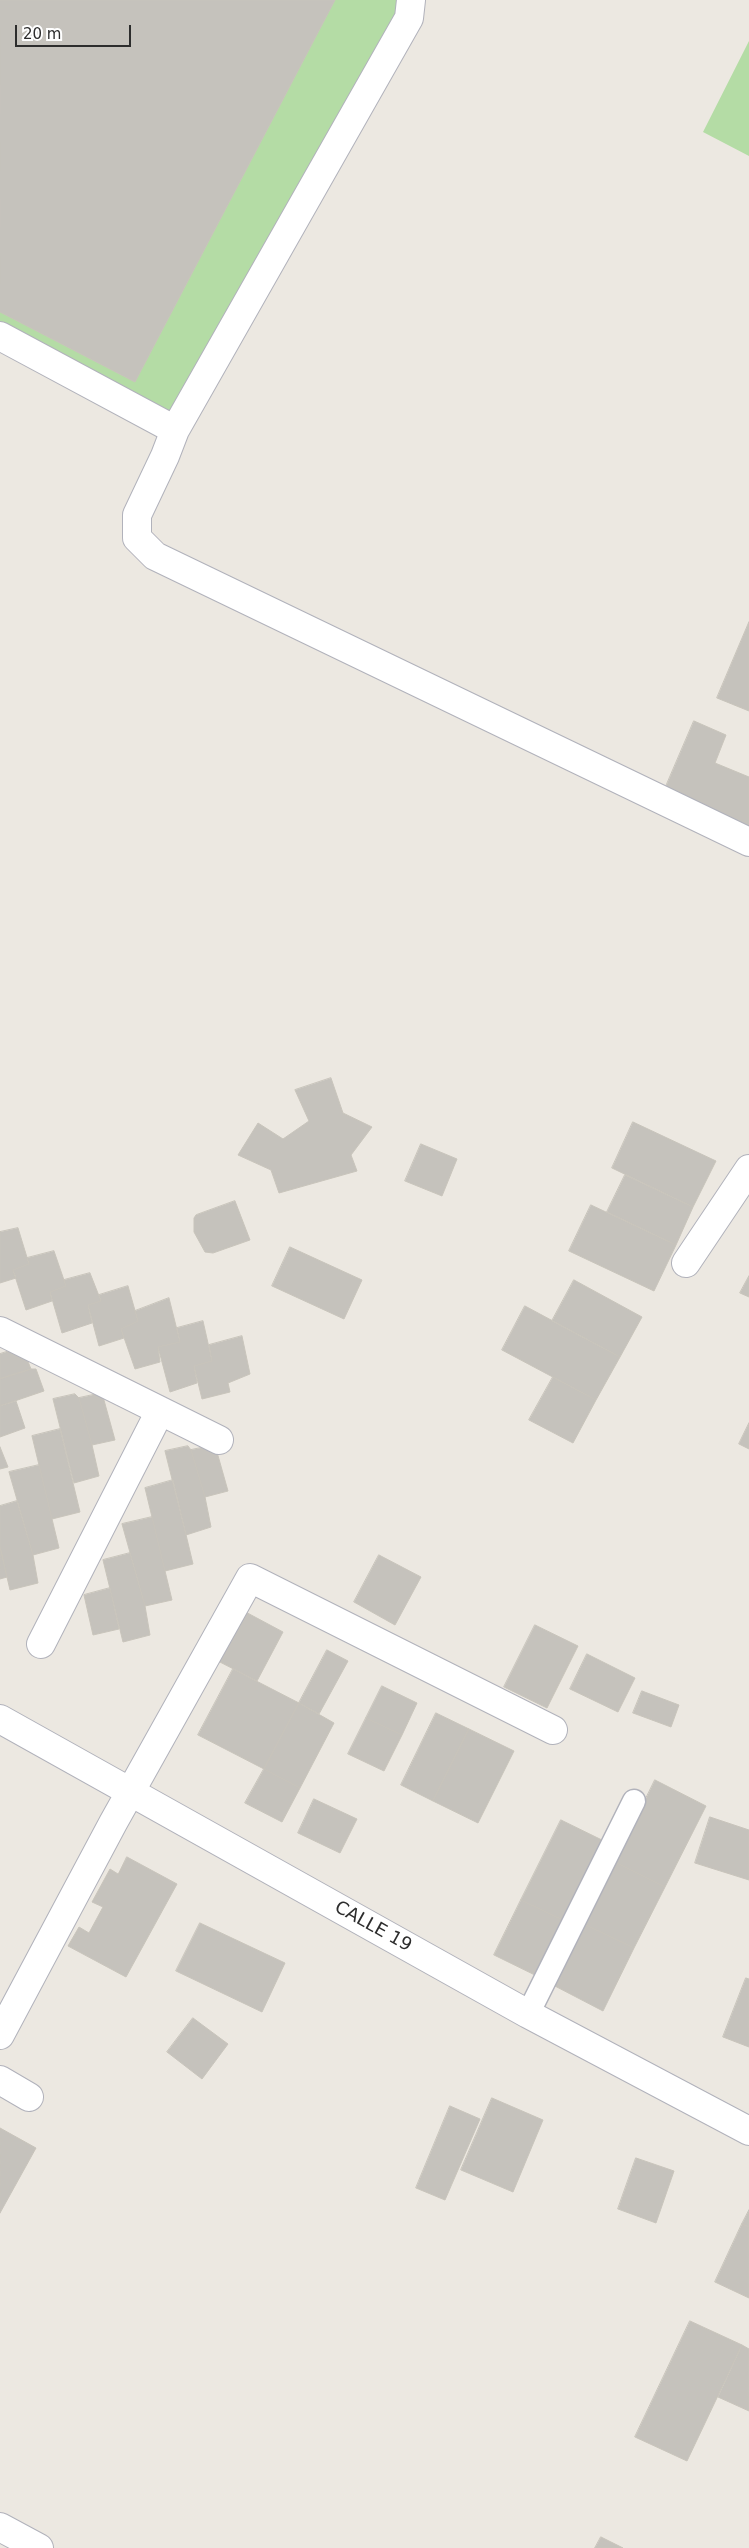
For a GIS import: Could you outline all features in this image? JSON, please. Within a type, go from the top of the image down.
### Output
[{"type":"street","points":[[411,0],[409,18],[174,430],[165,456],[137,514],[137,538],[155,556],[749,842]]},
{"type":"street","points":[[0,336],[174,430]]},
{"type":"street","points":[[686,1263],[749,1169]]},
{"type":"street","points":[[0,1331],[219,1440]]},
{"type":"street","points":[[41,1644],[160,1411]]},
{"type":"street","points":[[0,2035],[131,1792],[250,1578],[553,1730]]},
{"type":"street","name":"CALLE 19","points":[[0,1719],[528,2014],[749,2131]]},
{"type":"street","points":[[0,2080],[29,2096]]},
{"type":"street","points":[[0,2527],[39,2548]]},
{"type":"lane","points":[[528,2014],[634,1801]]},
{"type":"green space","points":[[0,0],[411,0],[175,430],[0,336]]},
{"type":"green space","points":[[749,41],[749,156],[703,132]]},
{"type":"building","points":[[0,0],[335,0],[135,382],[0,312]]},
{"type":"building","points":[[749,622],[749,711],[717,698]]},
{"type":"building","points":[[694,721],[726,735],[715,763],[749,777],[749,826],[664,791]]},
{"type":"building","points":[[331,1078],[343,1113],[372,1127],[351,1155],[357,1171],[279,1193],[271,1170],[238,1155],[258,1123],[283,1139],[309,1121],[295,1090]]},
{"type":"building","points":[[633,1122],[716,1161],[693,1207],[612,1168]]},
{"type":"building","points":[[421,1144],[457,1159],[442,1196],[405,1181]]},
{"type":"building","points":[[625,1175],[693,1207],[676,1245],[607,1212]]},
{"type":"building","points":[[235,1201],[250,1240],[213,1253],[205,1252],[194,1232],[194,1218],[196,1215]]},
{"type":"building","points":[[591,1205],[676,1245],[654,1291],[569,1251]]},
{"type":"building","points":[[18,1228],[29,1264],[13,1270],[16,1278],[0,1283],[0,1232]]},
{"type":"building","points":[[290,1247],[362,1280],[344,1319],[272,1286]]},
{"type":"building","points":[[54,1251],[66,1286],[50,1292],[52,1301],[26,1310],[13,1270],[29,1264],[27,1258]]},
{"type":"building","points":[[90,1273],[101,1301],[88,1305],[92,1323],[62,1333],[50,1292],[66,1286],[64,1280]]},
{"type":"building","points":[[749,1276],[749,1297],[740,1293]]},
{"type":"building","points":[[574,1280],[642,1317],[620,1357],[552,1321]]},
{"type":"building","points":[[128,1286],[138,1321],[121,1329],[124,1338],[99,1346],[88,1305],[101,1301],[99,1295]]},
{"type":"building","points":[[169,1298],[180,1342],[158,1347],[160,1362],[135,1369],[121,1329],[138,1321],[135,1311]]},
{"type":"building","points":[[525,1306],[620,1357],[596,1400],[502,1350]]},
{"type":"building","points":[[203,1321],[212,1361],[194,1366],[197,1383],[170,1392],[158,1347],[180,1342],[177,1328]]},
{"type":"building","points":[[242,1336],[250,1374],[228,1383],[230,1392],[202,1399],[194,1366],[212,1361],[209,1345]]},
{"type":"building","points":[[22,1347],[31,1369],[0,1379],[0,1354]]},
{"type":"building","points":[[36,1369],[44,1391],[0,1406],[0,1379]]},
{"type":"building","points":[[553,1377],[596,1400],[573,1443],[529,1420]]},
{"type":"building","points":[[102,1393],[115,1440],[92,1445],[79,1398]]},
{"type":"building","points":[[75,1394],[79,1398],[99,1476],[74,1483],[53,1399]]},
{"type":"building","points":[[16,1401],[25,1428],[0,1437],[0,1406]]},
{"type":"building","points":[[749,1423],[749,1449],[739,1444]]},
{"type":"building","points":[[60,1429],[80,1512],[52,1519],[32,1436]]},
{"type":"building","points":[[215,1445],[228,1491],[205,1497],[191,1450]]},
{"type":"building","points":[[188,1446],[191,1450],[205,1497],[211,1527],[186,1535],[165,1451]]},
{"type":"building","points":[[0,1447],[8,1467],[0,1469]]},
{"type":"building","points":[[39,1465],[59,1548],[33,1555],[9,1472]]},
{"type":"building","points":[[173,1480],[193,1564],[165,1571],[145,1488]]},
{"type":"building","points":[[17,1501],[33,1555],[38,1583],[10,1590],[0,1547],[0,1506]]},
{"type":"building","points":[[152,1517],[172,1600],[145,1606],[122,1524]]},
{"type":"building","points":[[0,1547],[7,1577],[0,1579]]},
{"type":"building","points":[[130,1553],[145,1606],[150,1635],[123,1642],[103,1560]]},
{"type":"building","points":[[379,1555],[421,1577],[395,1625],[354,1602]]},
{"type":"building","points":[[110,1588],[119,1629],[93,1635],[84,1595]]},
{"type":"building","points":[[240,1609],[283,1632],[257,1681],[214,1659]]},
{"type":"building","points":[[535,1625],[578,1646],[547,1708],[504,1687]]},
{"type":"building","points":[[327,1650],[348,1661],[319,1714],[299,1703]]},
{"type":"building","points":[[587,1654],[635,1678],[618,1712],[570,1689]]},
{"type":"building","points":[[233,1669],[299,1703],[264,1769],[198,1735]]},
{"type":"building","points":[[382,1686],[417,1703],[402,1735],[366,1718]]},
{"type":"building","points":[[642,1691],[679,1705],[671,1727],[633,1713]]},
{"type":"building","points":[[299,1703],[334,1723],[300,1788],[264,1769]]},
{"type":"building","points":[[436,1713],[469,1729],[433,1801],[401,1785]]},
{"type":"building","points":[[366,1718],[402,1735],[384,1771],[348,1754]]},
{"type":"building","points":[[469,1729],[514,1751],[478,1823],[433,1801]]},
{"type":"building","points":[[264,1769],[300,1788],[282,1822],[245,1803]]},
{"type":"building","points":[[655,1780],[706,1806],[665,1887],[615,1862]]},
{"type":"building","points":[[314,1799],[357,1819],[340,1853],[298,1833]]},
{"type":"building","points":[[710,1817],[749,1830],[749,1880],[695,1863]]},
{"type":"building","points":[[561,1820],[608,1843],[569,1923],[521,1900]]},
{"type":"building","points":[[127,1857],[177,1884],[126,1977],[68,1946],[79,1927],[89,1933],[103,1907],[92,1902],[110,1869],[118,1874]]},
{"type":"building","points":[[615,1862],[665,1887],[634,1948],[584,1924]]},
{"type":"building","points":[[521,1900],[569,1923],[541,1978],[494,1955]]},
{"type":"building","points":[[200,1923],[285,1963],[262,2012],[176,1971]]},
{"type":"building","points":[[584,1924],[634,1948],[603,2011],[553,1985]]},
{"type":"building","points":[[746,1978],[749,1979],[749,2047],[723,2037]]},
{"type":"building","points":[[193,2018],[228,2044],[202,2079],[167,2052]]},
{"type":"building","points":[[492,2098],[543,2120],[513,2192],[461,2170]]},
{"type":"building","points":[[450,2106],[480,2119],[445,2200],[416,2188]]},
{"type":"building","points":[[0,2128],[36,2148],[0,2213]]},
{"type":"building","points":[[636,2158],[674,2171],[656,2223],[618,2209]]},
{"type":"building","points":[[749,2210],[749,2227],[742,2224]]},
{"type":"building","points":[[742,2224],[749,2227],[749,2298],[715,2282]]},
{"type":"building","points":[[690,2321],[742,2345],[687,2461],[635,2437]]},
{"type":"building","points":[[742,2345],[749,2349],[749,2411],[718,2397]]},
{"type":"building","points":[[601,2537],[623,2548],[595,2548]]}]
